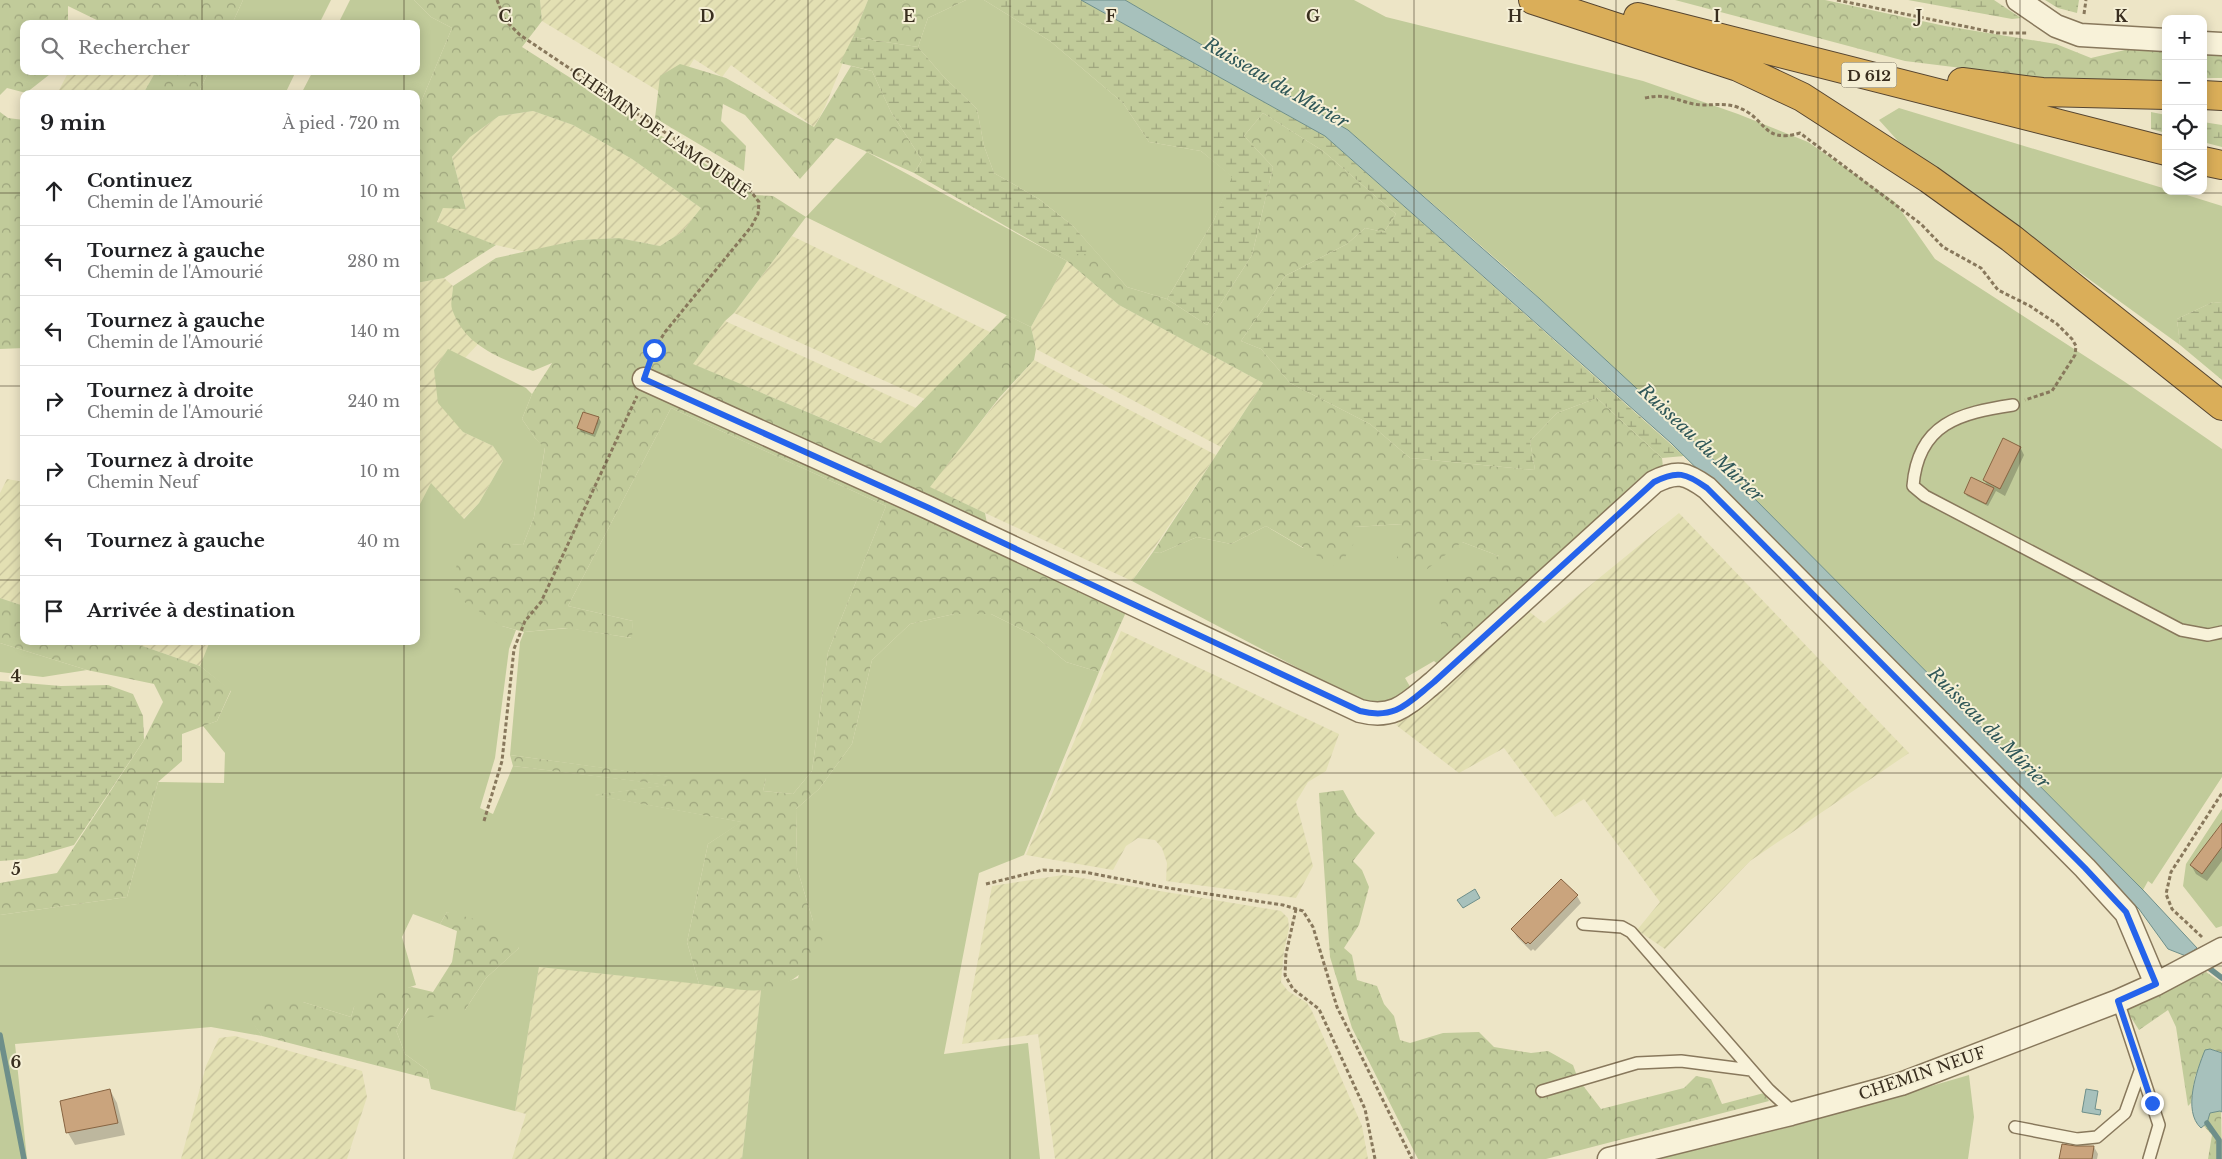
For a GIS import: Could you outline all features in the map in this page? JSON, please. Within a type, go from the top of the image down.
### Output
[{"type":"highway","points":[[1533,0],[1738,67],[1802,96],[1930,179],[2011,238],[2222,406]]},
{"type":"highway","name":"D 612","points":[[1571,0],[1973,85],[2042,92],[2162,95]]},
{"type":"highway","name":"D 612","points":[[1571,0],[2162,150]]},
{"type":"highway","points":[[2207,96],[2222,96]]},
{"type":"highway","points":[[2207,162],[2222,166]]},
{"type":"street","points":[[2018,0],[2056,26],[2080,34],[2162,40]]},
{"type":"street","points":[[2207,43],[2222,44]]},
{"type":"street","points":[[644,379],[929,508],[1360,711],[1376,715],[1390,714],[1402,708],[1434,682],[1654,482],[1671,473],[1691,477],[1707,488],[2085,868],[2126,912],[2156,984]]},
{"type":"street","name":"CHEMIN NEUF","points":[[1608,1159],[1794,1113],[1901,1084],[2118,1001],[2156,984],[2211,955]]},
{"type":"lane","points":[[2013,405],[1968,413],[1946,424],[1930,436],[1914,475],[1913,486],[1926,496],[2181,630],[2208,635],[2222,632]]},
{"type":"lane","points":[[1583,924],[1622,927],[1631,932],[1751,1070],[1794,1113]]},
{"type":"lane","points":[[2118,1001],[2159,1125],[2149,1159]]},
{"type":"lane","points":[[1542,1090],[1637,1063],[1681,1061],[1751,1070]]},
{"type":"lane","points":[[2015,1127],[2077,1139],[2097,1136],[2124,1113],[2140,1071]]},
{"type":"path","name":"CHEMIN DE L'AMOURIÉ","points":[[484,821],[502,761],[514,649],[525,621],[541,602],[644,379],[654,350],[665,332],[751,227],[758,214],[759,202],[749,189],[520,35],[505,20],[497,0]]},
{"type":"path","points":[[1837,0],[1997,33],[2029,33],[2056,26]]},
{"type":"path","points":[[1646,98],[1659,95],[1701,105],[1723,104],[1756,116],[1775,136],[1784,138],[1800,134],[1921,224],[1943,247],[1981,268],[1998,290],[2030,306],[2057,324],[2072,338],[2076,346],[2076,355],[2052,391],[2013,405]]},
{"type":"path","points":[[2211,955],[2172,909],[2166,894],[2171,872],[2222,793]]},
{"type":"path","points":[[986,884],[1043,870],[1084,872],[1303,911],[1313,927],[1337,1007],[1412,1159]]},
{"type":"path","points":[[1296,909],[1286,954],[1286,975],[1293,989],[1319,1009],[1365,1109],[1375,1159]]},
{"type":"shaded area","points":[[540,0],[868,0],[825,107],[814,127],[731,65],[722,77],[694,59],[670,98],[542,21]]},
{"type":"shaded area","points":[[67,75],[154,75],[145,90],[59,90]]},
{"type":"shaded area","points":[[533,111],[573,125],[632,159],[701,208],[682,232],[660,246],[619,238],[578,240],[526,252],[496,245],[437,223],[443,208],[466,208],[452,157],[470,137],[499,116]]},
{"type":"shaded area","points":[[792,236],[990,332],[925,399],[734,313]]},
{"type":"shaded area","points":[[1067,261],[1119,305],[1263,383],[1221,447],[1036,349],[1031,327]]},
{"type":"shaded area","points":[[444,278],[453,286],[452,308],[463,329],[478,344],[465,358],[448,350],[434,370],[463,432],[493,446],[503,461],[479,503],[463,519],[431,484],[420,504],[420,282]]},
{"type":"shaded area","points":[[725,321],[916,408],[882,443],[692,364]]},
{"type":"shaded area","points":[[1034,360],[1216,455],[1132,581],[929,487],[996,403]]},
{"type":"shaded area","points":[[7,479],[20,481],[20,605],[0,598],[0,493]]},
{"type":"shaded area","points":[[1679,513],[1909,753],[1750,861],[1665,949],[1637,930],[1660,902],[1584,799],[1555,817],[1504,748],[1459,773],[1396,725],[1523,607],[1544,623]]},
{"type":"shaded area","points":[[1121,631],[1339,734],[1326,771],[1308,782],[1296,802],[1313,866],[1296,898],[1166,881],[1167,863],[1162,848],[1155,840],[1138,838],[1126,846],[1113,870],[1026,855]]},
{"type":"shaded area","points":[[140,645],[209,645],[200,666]]},
{"type":"shaded area","points":[[1063,875],[1281,911],[1288,918],[1289,928],[1284,951],[1281,982],[1288,991],[1307,1003],[1312,1011],[1362,1126],[1368,1159],[1055,1159],[1038,1034],[962,1044],[992,886]]},
{"type":"shaded area","points":[[539,967],[761,990],[742,1159],[512,1159],[526,1114],[515,1111]]},
{"type":"shaded area","points":[[235,1036],[362,1071],[367,1097],[347,1159],[181,1159],[206,1066],[219,1038]]},
{"type":"green space","points":[[0,0],[243,0],[234,20],[97,20],[68,6],[68,20],[20,20],[20,75],[49,75],[30,90],[20,91],[7,88],[0,95]]},
{"type":"green space","points":[[243,0],[331,0],[321,20],[234,20]]},
{"type":"green space","points":[[350,0],[414,0],[431,17],[452,28],[420,104],[420,90],[303,90],[311,75],[420,75],[420,20],[340,20]]},
{"type":"green space","points":[[414,0],[540,0],[542,21],[522,47],[754,195],[773,196],[806,217],[693,364],[881,443],[1007,315],[1031,327],[1036,349],[1034,360],[999,398],[930,487],[985,513],[991,544],[1127,610],[1099,672],[1066,662],[1035,636],[991,614],[954,614],[910,624],[872,660],[852,744],[819,789],[796,809],[797,868],[813,921],[825,931],[811,963],[795,978],[774,988],[739,990],[699,984],[687,942],[708,844],[741,822],[593,795],[667,785],[513,766],[510,755],[671,777],[766,778],[763,791],[793,794],[812,771],[828,652],[886,506],[671,408],[568,606],[633,621],[632,638],[566,628],[524,632],[502,626],[455,596],[455,570],[457,564],[479,541],[523,545],[534,517],[545,448],[535,438],[522,419],[532,394],[552,363],[533,371],[497,356],[475,342],[458,322],[452,309],[453,286],[496,258],[578,240],[619,238],[660,246],[682,232],[701,208],[632,159],[573,125],[533,111],[499,116],[470,137],[452,157],[466,209],[443,208],[437,222],[496,245],[444,278],[420,282],[420,104],[452,28],[431,17]]},
{"type":"green space","points":[[868,0],[966,0],[928,18],[918,47],[853,37]]},
{"type":"green space","points":[[966,0],[984,0],[1050,41],[1123,103],[1149,142],[1201,151],[1233,177],[1214,220],[1167,299],[1127,287],[1073,226],[1039,199],[994,173],[984,146],[977,109],[943,76],[918,47],[928,18]]},
{"type":"green space","points":[[984,0],[1081,0],[1325,136],[1684,456],[1662,458],[1597,398],[1557,413],[1530,441],[1535,470],[1410,458],[1370,424],[1290,383],[1261,349],[1241,341],[1285,276],[1347,244],[1365,228],[1384,232],[1396,214],[1323,151],[1263,113],[1244,136],[1273,167],[1252,255],[1207,325],[1167,299],[1214,220],[1232,177],[1201,151],[1149,142],[1123,103],[1050,41]]},
{"type":"green space","points":[[1125,0],[1354,0],[1386,17],[1643,81],[1738,114],[1808,142],[1895,202],[1935,259],[2125,382],[2222,449],[2222,777],[2152,884],[2148,881],[2143,890],[1742,486],[1512,273],[1348,130]]},
{"type":"green space","points":[[1675,0],[1825,0],[1945,26],[2056,44],[2091,58],[2142,46],[2162,48],[2162,82],[2051,79],[1905,61]]},
{"type":"green space","points":[[1908,0],[1994,0],[2021,18],[2012,19]]},
{"type":"green space","points":[[2045,0],[2079,0],[2077,13],[2058,8]]},
{"type":"green space","points":[[853,37],[918,47],[943,76],[977,109],[984,146],[994,173],[1039,199],[1073,226],[1098,254],[1054,254],[914,173],[922,160],[891,112],[872,71],[840,63]]},
{"type":"green space","points":[[2207,50],[2222,51],[2222,78],[2207,78]]},
{"type":"green space","points":[[680,64],[726,78],[814,127],[851,66],[872,71],[891,112],[922,160],[914,173],[836,138],[800,179],[745,115],[723,104],[721,121],[746,146],[744,171],[655,118],[660,76]]},
{"type":"green space","points":[[154,75],[207,75],[200,90],[145,90]]},
{"type":"green space","points":[[207,75],[294,75],[287,90],[200,90]]},
{"type":"green space","points":[[1899,108],[2162,188],[2162,195],[2187,195],[2222,206],[2222,303],[2213,302],[2177,319],[2180,345],[1898,141],[1879,120]]},
{"type":"green space","points":[[0,112],[8,118],[20,120],[20,348],[0,349]]},
{"type":"green space","points":[[2151,112],[2162,114],[2162,132],[2151,129]]},
{"type":"green space","points":[[1263,113],[1323,151],[1396,214],[1384,232],[1365,228],[1347,244],[1285,276],[1241,341],[1261,349],[1290,383],[1370,424],[1410,458],[1535,470],[1530,441],[1557,413],[1597,398],[1662,458],[1663,467],[1454,653],[1435,610],[1445,580],[1499,556],[1462,542],[1426,570],[1397,558],[1402,524],[1354,527],[1354,543],[1338,568],[1266,526],[1231,544],[1197,537],[1160,553],[1153,552],[1263,383],[1119,305],[1067,261],[1054,254],[1098,254],[1127,287],[1167,299],[1207,325],[1252,255],[1273,167],[1244,136]]},
{"type":"green space","points":[[2207,123],[2222,125],[2222,147],[2207,143]]},
{"type":"green space","points":[[867,152],[1067,261],[1031,327],[806,217]]},
{"type":"green space","points":[[2213,302],[2222,303],[2222,380],[2180,345],[2177,319]]},
{"type":"green space","points":[[448,349],[526,388],[532,394],[522,419],[535,438],[545,447],[534,517],[523,545],[506,544],[502,626],[516,630],[509,649],[495,758],[480,808],[493,814],[513,766],[670,785],[595,795],[742,822],[708,844],[687,942],[699,984],[539,967],[515,1111],[431,1089],[427,1070],[405,1054],[396,1030],[409,1008],[465,1010],[486,978],[519,948],[447,912],[440,924],[413,914],[402,937],[416,985],[354,1007],[351,1017],[303,1002],[250,1018],[262,1036],[211,1027],[15,1044],[27,1159],[0,1159],[0,915],[127,897],[158,782],[224,783],[225,753],[203,726],[217,721],[231,691],[200,666],[208,645],[420,645],[420,504],[431,483],[464,519],[479,503],[503,461],[493,446],[463,432],[438,403],[434,370]]},
{"type":"green space","points":[[671,408],[886,506],[828,652],[812,771],[793,794],[763,791],[766,778],[675,778],[510,755],[520,642],[524,632],[569,628],[631,638],[633,621],[568,606]]},
{"type":"green space","points":[[1403,524],[1462,542],[1499,556],[1454,653],[1441,667],[1434,661],[1405,678],[1412,690],[1382,706],[1359,700],[1132,581],[1153,552],[1160,553],[1197,537],[1231,544],[1266,526],[1303,548],[1354,543],[1354,527]]},
{"type":"green space","points":[[0,598],[20,605],[20,645],[140,645],[200,666],[231,690],[217,721],[182,734],[182,761],[158,782],[127,897],[0,915],[0,883],[57,873],[144,740],[163,702],[154,684],[87,670],[0,643]]},
{"type":"green space","points":[[954,614],[991,614],[1035,636],[1066,662],[1099,672],[1024,855],[979,873],[944,1054],[1028,1043],[1040,1159],[742,1159],[761,990],[798,978],[813,921],[797,868],[796,809],[819,789],[852,744],[872,660],[910,624]]},
{"type":"green space","points":[[0,643],[87,670],[43,677],[0,672]]},
{"type":"green space","points":[[0,681],[61,686],[108,685],[133,694],[143,716],[144,740],[74,845],[26,859],[0,861]]},
{"type":"green space","points":[[1343,790],[1357,815],[1375,833],[1353,861],[1362,870],[1369,887],[1359,925],[1344,948],[1352,955],[1357,980],[1377,986],[1384,1004],[1394,1016],[1400,1040],[1410,1043],[1443,1033],[1479,1032],[1494,1047],[1531,1053],[1548,1051],[1573,1065],[1578,1079],[1601,1109],[1684,1088],[1696,1076],[1711,1079],[1722,1104],[1764,1093],[1769,1101],[1546,1159],[1418,1159],[1352,1028],[1330,957],[1319,793]]},
{"type":"green space","points":[[2222,809],[2222,926],[2216,928],[2183,886],[2186,864]]},
{"type":"green space","points":[[447,912],[494,924],[519,948],[486,978],[465,1010],[422,1019],[408,1008],[396,1030],[405,1054],[427,1070],[429,1079],[262,1036],[249,1018],[271,997],[303,1002],[351,1017],[354,1007],[367,992],[412,987],[433,992],[452,962],[457,931],[440,924]]},
{"type":"green space","points":[[2206,972],[2222,983],[2222,1053],[2210,1049],[2195,1076],[2191,1103],[2188,1106],[2176,1027],[2168,1010],[2139,1030],[2125,1008]]},
{"type":"green space","points":[[1969,1075],[1974,1117],[1968,1159],[1651,1159],[1790,1127]]},
{"type":"green space","points":[[2221,1110],[2222,1159],[2208,1159],[2212,1135],[2204,1126],[2210,1113]]},
{"type":"water","points":[[1081,0],[1125,0],[1348,130],[1540,299],[1742,486],[2143,890],[2197,948],[2186,956],[2168,949],[2139,909],[1671,443],[1325,136]]},
{"type":"water","points":[[1475,889],[1480,898],[1463,908],[1457,900]]},
{"type":"water","points":[[2210,1049],[2222,1053],[2222,1112],[2210,1113],[2207,1123],[2201,1128],[2195,1121],[2192,1111],[2193,1090],[2198,1068],[2205,1050]]},
{"type":"water","points":[[2086,1089],[2098,1091],[2095,1109],[2101,1110],[2100,1115],[2082,1112]]},
{"type":"building","points":[[583,412],[599,417],[593,434],[577,428]]},
{"type":"building","points":[[2003,438],[2021,447],[2000,489],[1983,480]]},
{"type":"building","points":[[1971,477],[1994,488],[1986,504],[1964,493]]},
{"type":"building","points":[[2222,823],[2222,847],[2202,874],[2190,865]]},
{"type":"building","points":[[1561,879],[1578,895],[1530,944],[1528,942],[1526,944],[1511,929]]},
{"type":"building","points":[[110,1089],[118,1123],[66,1133],[60,1101]]},
{"type":"building","points":[[2062,1144],[2094,1146],[2092,1159],[2059,1159]]},
{"type":"waterway","name":"Ruisseau du Mûrier","points":[[2205,965],[2222,978]]},
{"type":"waterway","points":[[0,1035],[24,1159]]},
{"type":"waterway","points":[[2207,1123],[2219,1140],[2219,1159]]},
{"type":"route","points":[[654,350],[644,379],[929,508],[1360,711],[1376,715],[1390,714],[1402,708],[1434,682],[1654,482],[1671,473],[1691,477],[1707,488],[2085,868],[2126,912],[2156,984],[2118,1001],[2152,1103]]}]
